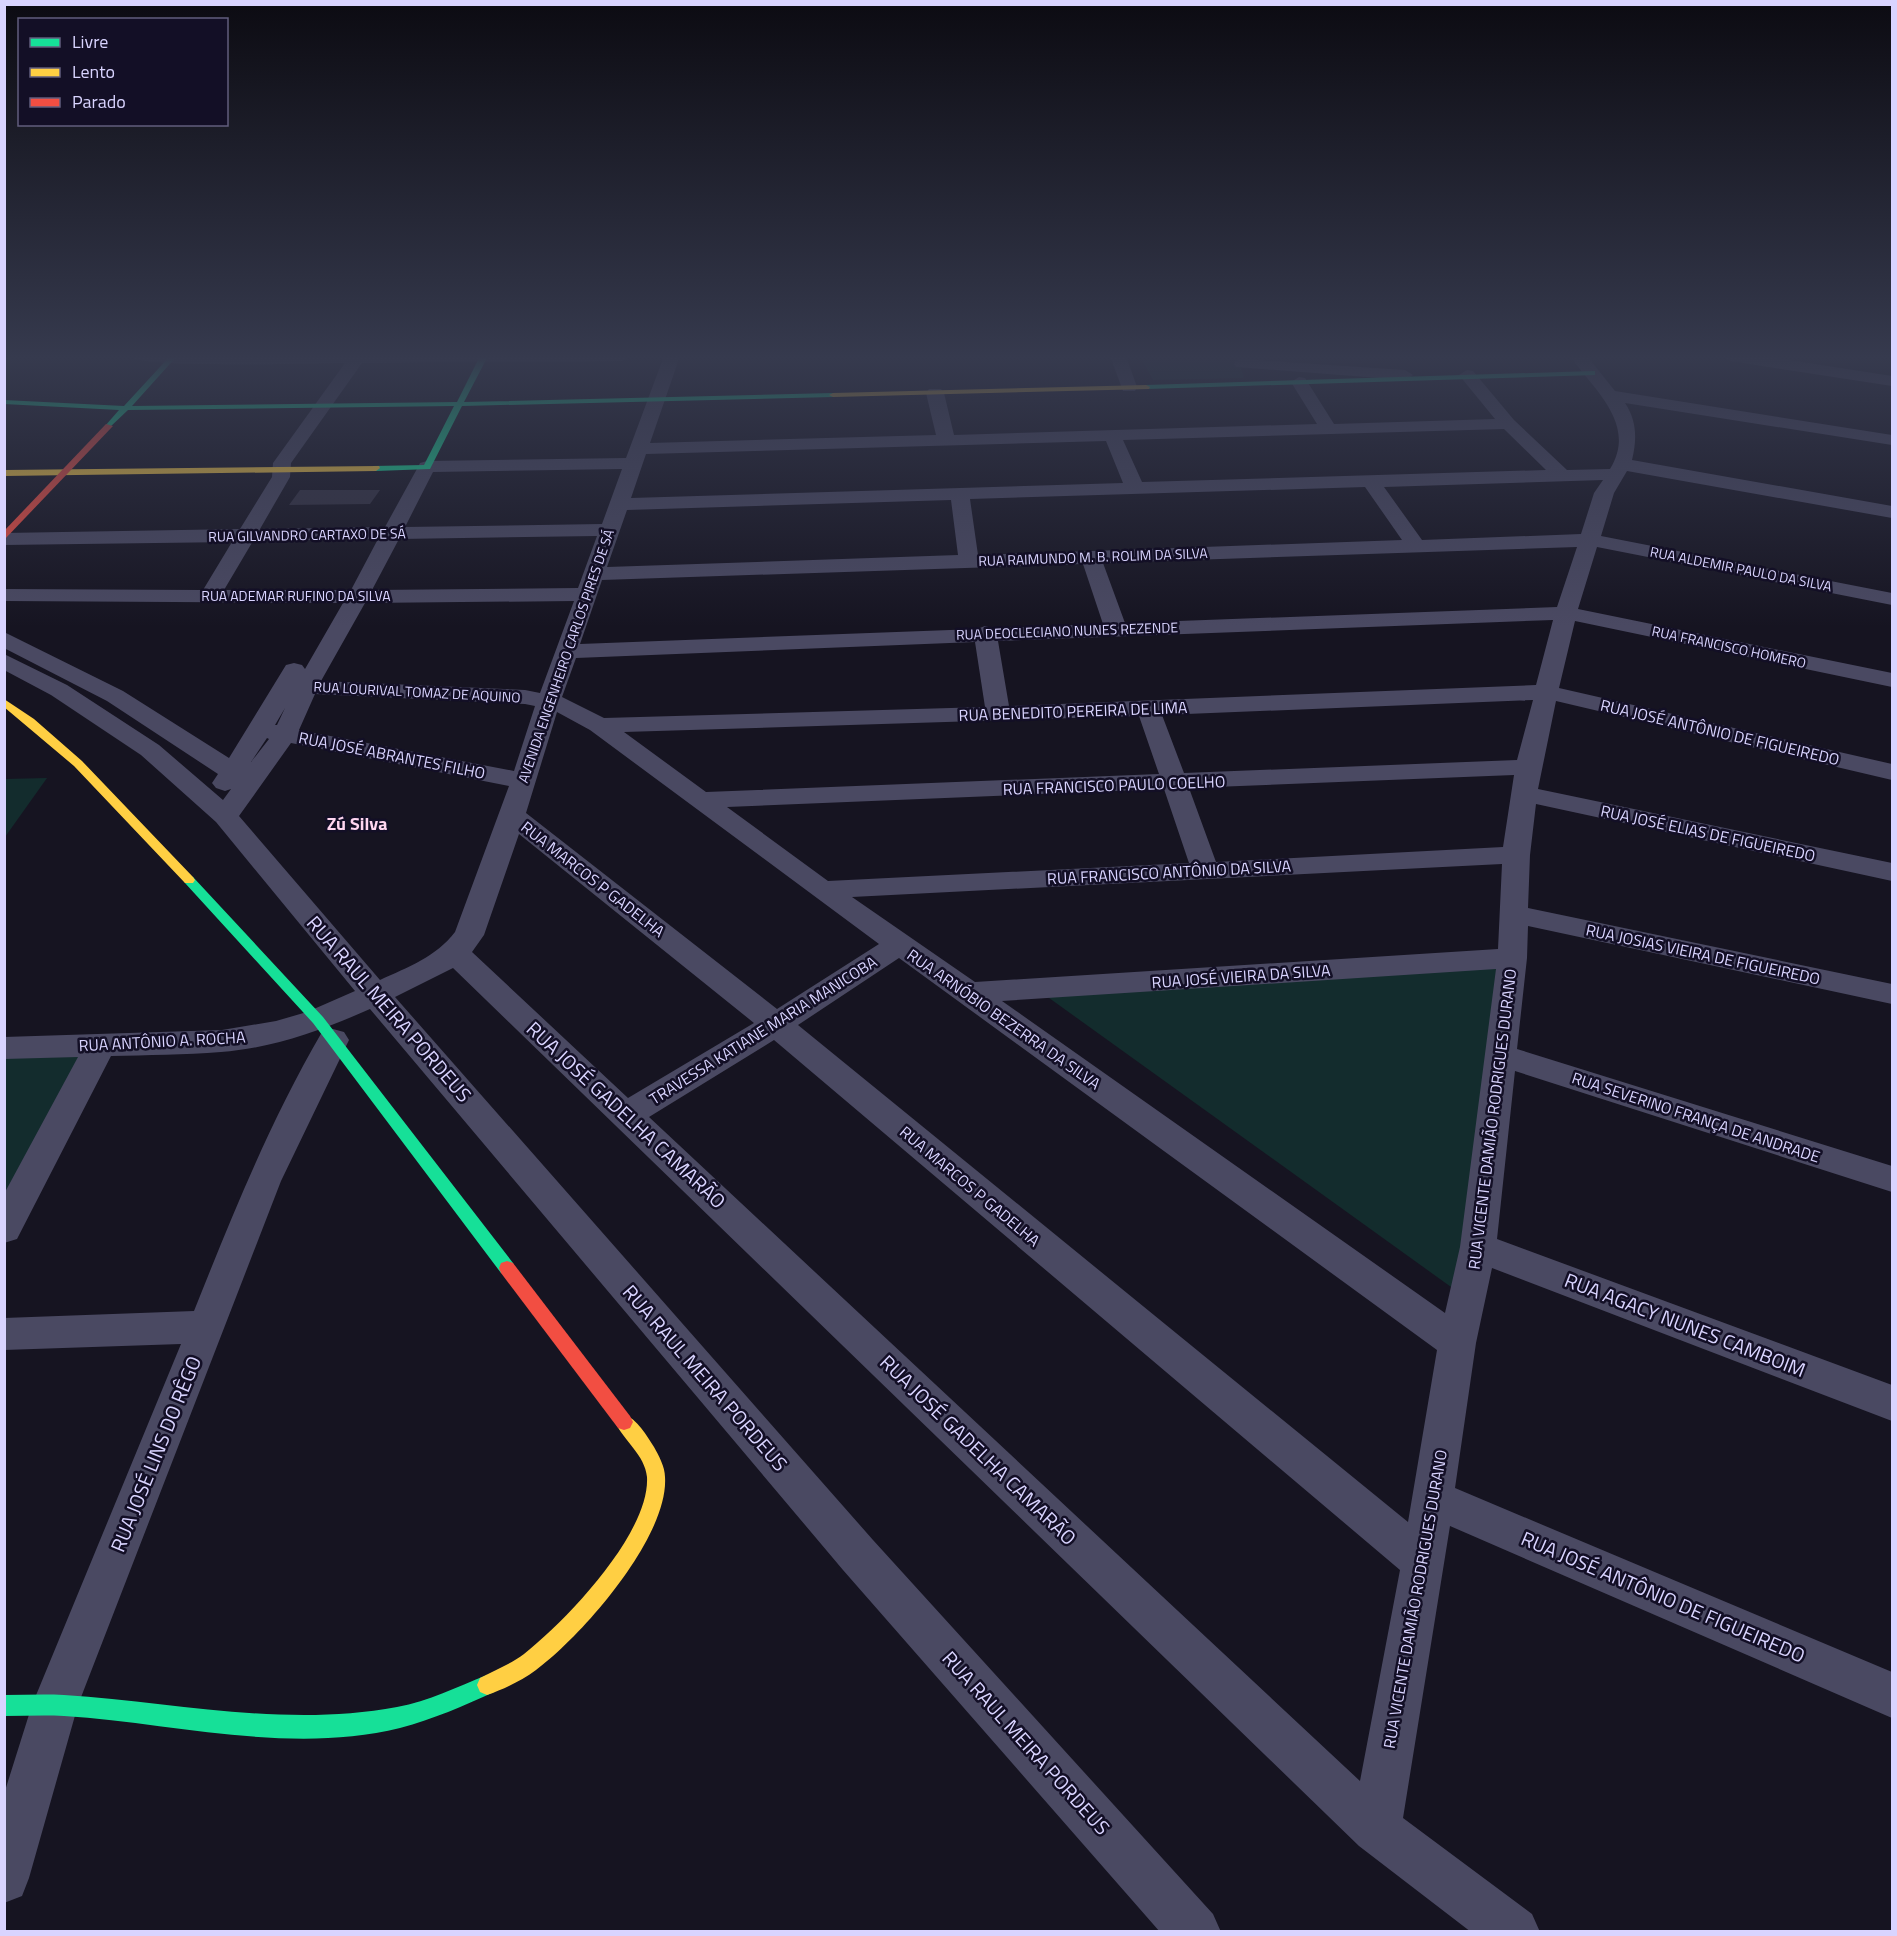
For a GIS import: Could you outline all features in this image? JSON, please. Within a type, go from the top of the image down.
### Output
[{"type":"street","points":[[4,538],[88,446]]},
{"type":"street","points":[[210,596],[277,484],[282,463],[294,446]]},
{"type":"street","points":[[243,775],[260,730],[295,687],[358,597],[382,534],[425,446]]},
{"type":"street","points":[[420,456],[427,446]]},
{"type":"street","name":"AVENIDA ENGENHEIRO CARLOS PIRES DE SÁ","points":[[455,953],[469,935],[524,781],[549,700],[640,446]]},
{"type":"street","points":[[4,473],[282,470],[420,456],[637,456],[823,446]]},
{"type":"street","points":[[1117,446],[1135,489]]},
{"type":"street","points":[[1532,446],[1562,475]]},
{"type":"street","name":"RUA VICENTE DAMIÃO RODRIGUES DURANO","points":[[1376,1829],[1434,1499],[1457,1343],[1478,1247],[1512,958],[1516,855],[1526,781],[1566,613],[1605,493],[1618,469],[1626,446]]},
{"type":"street","points":[[618,504],[1371,482],[1562,475],[1618,469],[1893,512]]},
{"type":"street","points":[[1371,482],[1416,546]]},
{"type":"street","points":[[960,494],[969,562]]},
{"type":"street","name":"RUA GILVANDRO CARTAXO DE SÁ","points":[[4,538],[245,537],[610,530]]},
{"type":"street","points":[[217,809],[243,775],[285,734],[295,687],[335,597],[382,534]]},
{"type":"street","name":"RUA RAIMUNDO M. B. ROLIM DA SILVA","points":[[592,584],[1091,556],[1590,540]]},
{"type":"street","name":"RUA ALDEMIR PAULO DA SILVA","points":[[1590,540],[1893,598]]},
{"type":"street","points":[[1091,556],[1116,629]]},
{"type":"street","name":"RUA ADEMAR RUFINO DA SILVA","points":[[4,595],[358,597],[592,584]]},
{"type":"street","name":"RUA DEOCLECIANO NUNES REZENDE","points":[[568,651],[985,633],[1566,613]]},
{"type":"street","name":"RUA FRANCISCO HOMERO","points":[[1566,613],[1893,680]]},
{"type":"street","points":[[985,633],[998,714]]},
{"type":"street","points":[[4,639],[115,696],[243,775]]},
{"type":"street","name":"RUA RAUL MEIRA PORDEUS","points":[[4,661],[102,717],[150,750],[217,809],[858,1555],[1195,1932]]},
{"type":"street","name":"RUA LOURIVAL TOMAZ DE AQUINO","points":[[295,687],[549,700]]},
{"type":"street","name":"RUA BENEDITO PEREIRA DE LIMA","points":[[599,725],[998,714],[1548,692]]},
{"type":"street","name":"RUA JOSÉ ANTÔNIO DE FIGUEIREDO","points":[[1548,692],[1893,772]]},
{"type":"street","name":"RUA ARNÓBIO BEZERRA DA SILVA","points":[[549,700],[599,725],[822,890],[1457,1343]]},
{"type":"street","points":[[4,702],[24,716],[94,777],[325,1030],[636,1437],[650,1459],[656,1477],[654,1496],[646,1520],[623,1563],[580,1615],[530,1662],[471,1694],[405,1716],[343,1727],[275,1727],[55,1705],[4,1706]]},
{"type":"street","points":[[1148,708],[1205,869]]},
{"type":"street","name":"RUA JOSÉ ABRANTES FILHO","points":[[260,730],[524,781]]},
{"type":"street","name":"RUA FRANCISCO PAULO COELHO","points":[[700,800],[1174,783],[1526,781]]},
{"type":"street","name":"RUA JOSÉ ELIAS DE FIGUEIREDO","points":[[1526,781],[1893,872]]},
{"type":"street","name":"RUA MARCOS P GADELHA","points":[[512,815],[776,1024],[1423,1562]]},
{"type":"street","name":"RUA FRANCISCO ANTÔNIO DA SILVA","points":[[822,890],[1516,855]]},
{"type":"street","name":"RUA JOSIAS VIEIRA DE FIGUEIREDO","points":[[1514,914],[1893,994]]},
{"type":"street","name":"TRAVESSA KATIANE MARIA MANICOBA","points":[[626,1115],[776,1024],[899,945]]},
{"type":"street","name":"RUA ANTÔNIO A. ROCHA","points":[[4,1048],[222,1041],[276,1032],[325,1030],[375,994],[430,969],[455,953]]},
{"type":"street","name":"RUA JOSÉ GADELHA CAMARÃO","points":[[455,953],[1376,1829],[1514,1932]]},
{"type":"street","name":"RUA JOSÉ VIEIRA DA SILVA","points":[[969,993],[1512,958]]},
{"type":"street","name":"RUA JOSÉ LINS DO RÊGO","points":[[4,1878],[55,1705],[325,1030]]},
{"type":"street","points":[[4,1229],[100,1046]]},
{"type":"street","name":"RUA SEVERINO FRANÇA DE ANDRADE","points":[[1500,1055],[1893,1179]]},
{"type":"street","name":"RUA AGACY NUNES CAMBOIM","points":[[1478,1247],[1893,1403]]},
{"type":"street","points":[[4,1334],[207,1327]]},
{"type":"street","name":"RUA JOSÉ ANTÔNIO DE FIGUEIREDO","points":[[1434,1499],[1893,1695]]},
{"type":"green space","points":[[47,778],[5,837],[5,779]]},
{"type":"green space","points":[[1508,959],[1458,1292],[1031,985]]},
{"type":"green space","points":[[102,1056],[5,1230],[5,1058]]},
{"type":"building","points":[[300,490],[380,490],[370,504],[289,505]]},
{"type":"traffic: fast","points":[[376,468],[427,467],[438,446]]},
{"type":"traffic: fast","points":[[189,880],[318,1020],[507,1268]]},
{"type":"traffic: fast","points":[[4,1706],[63,1705],[215,1722],[308,1727],[353,1724],[399,1717],[443,1705],[487,1685]]},
{"type":"traffic: slow","points":[[4,473],[376,468]]},
{"type":"traffic: slow","points":[[4,702],[30,721],[78,763],[189,880]]},
{"type":"traffic: slow","points":[[487,1685],[526,1665],[568,1627],[611,1578],[645,1524],[654,1499],[656,1477],[648,1454],[624,1422]]},
{"type":"traffic: jam","points":[[4,537],[90,446]]},
{"type":"traffic: jam","points":[[507,1268],[624,1422]]},
{"type":"district","name":"Zú Silva","points":[[357,824]]}]
